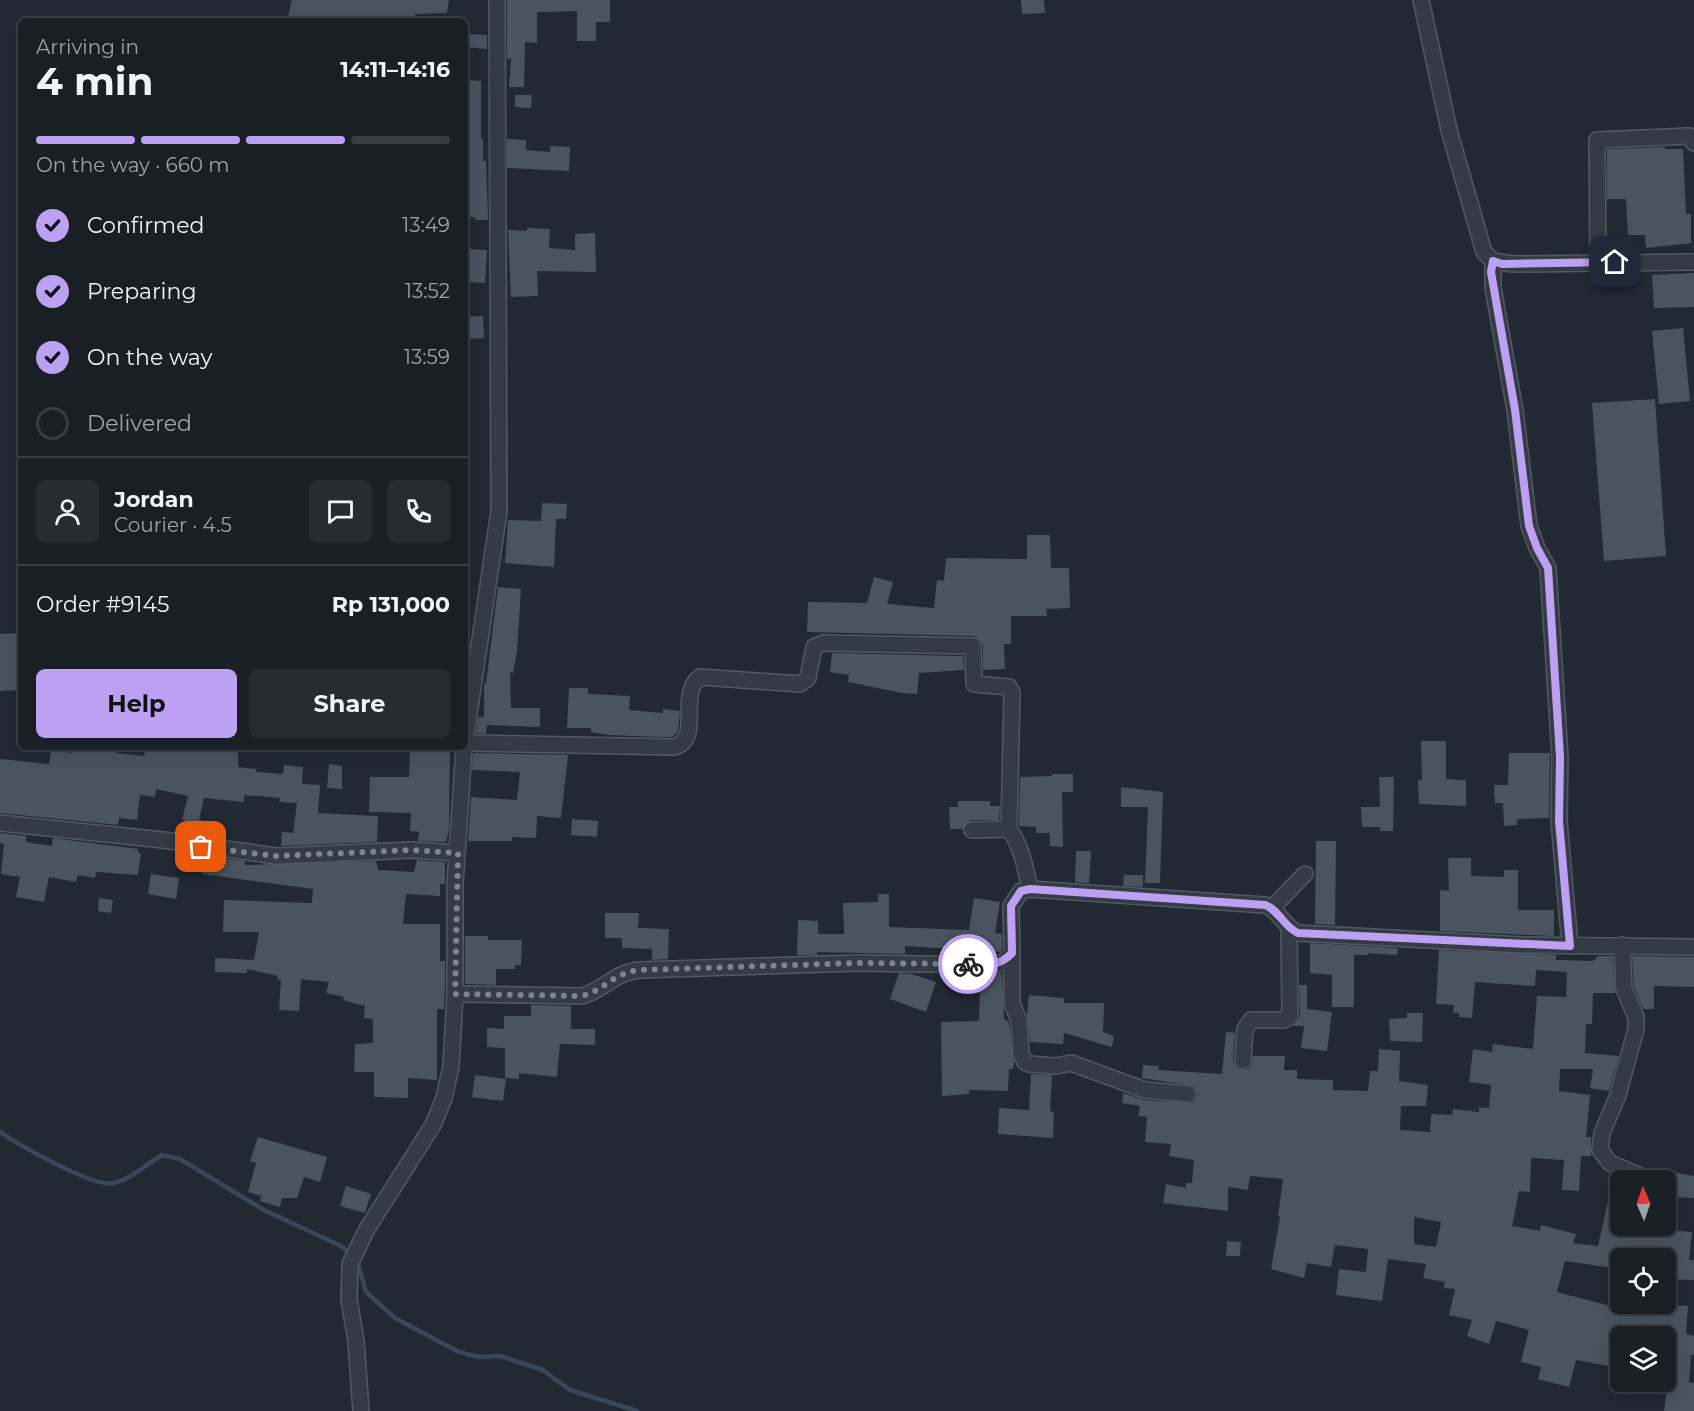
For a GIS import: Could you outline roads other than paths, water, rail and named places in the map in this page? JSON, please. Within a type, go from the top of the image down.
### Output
[{"type":"street","points":[[468,723],[499,511],[497,0]]},
{"type":"street","points":[[1421,0],[1449,130],[1484,252],[1493,261],[1502,264],[1694,262]]},
{"type":"street","points":[[1598,262],[1597,140],[1689,136],[1694,143]]},
{"type":"street","points":[[1493,261],[1493,288],[1515,410],[1529,526],[1548,568],[1560,757],[1559,821],[1570,946]]},
{"type":"street","points":[[468,744],[681,746],[687,738],[690,687],[700,677],[800,684],[808,678],[814,647],[823,643],[973,646],[974,684],[1009,687],[1012,692],[1009,829],[1017,840],[1024,858],[1030,889]]},
{"type":"street","points":[[362,1411],[349,1299],[350,1264],[367,1229],[433,1125],[444,1098],[451,1067],[458,853],[465,750]]},
{"type":"street","points":[[0,823],[162,840],[276,856],[412,850],[458,853]]},
{"type":"street","points":[[972,830],[1009,829]]},
{"type":"street","points":[[1272,908],[1305,874]]},
{"type":"street","points":[[1188,1094],[1145,1090],[1071,1063],[1056,1066],[1025,1062],[1021,1053],[1019,1020],[1012,1004],[1011,906],[1021,891],[1030,889],[1272,908],[1289,929],[1298,933],[1570,946],[1694,947]]},
{"type":"street","points":[[1244,1061],[1245,1029],[1251,1020],[1283,1020],[1290,1017],[1289,929]]},
{"type":"street","points":[[1622,945],[1624,989],[1636,1017],[1636,1029],[1618,1095],[1602,1133],[1600,1150],[1610,1163],[1626,1170]]},
{"type":"street","points":[[455,994],[582,996],[594,993],[624,972],[639,970],[857,963],[993,965],[1004,962],[1012,953]]},
{"type":"waterway","points":[[0,1132],[74,1173],[104,1183],[114,1183],[127,1178],[162,1155],[180,1159],[264,1210],[341,1246],[351,1254]]},
{"type":"waterway","points":[[357,1260],[366,1292],[395,1318],[459,1352],[479,1357],[500,1356],[543,1370],[570,1390],[637,1411]]}]
